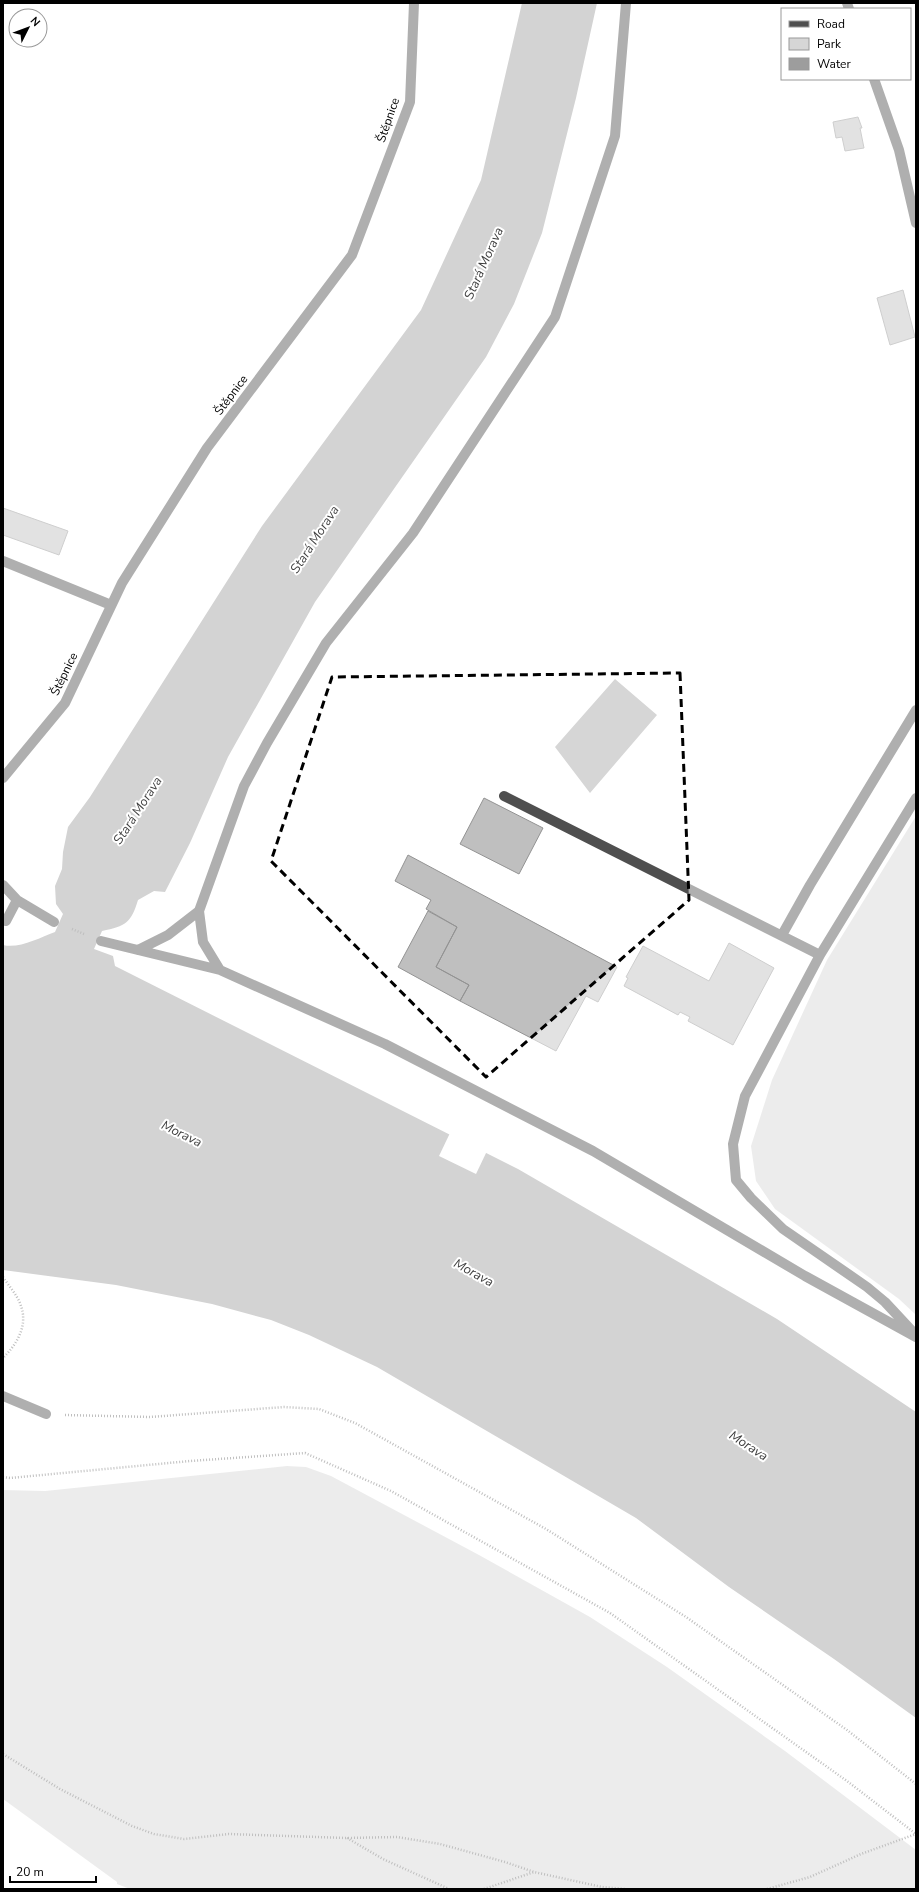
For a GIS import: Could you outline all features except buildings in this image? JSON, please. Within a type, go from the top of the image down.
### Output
[{"type":"street","name":"Štěpnice","points":[[3,778],[65,703],[122,583],[207,448],[352,256],[410,102],[414,3]]},
{"type":"street","points":[[220,970],[203,942],[199,911],[244,786],[267,743],[322,650],[413,533],[555,317],[615,136],[626,3]]},
{"type":"street","points":[[874,80],[899,150],[916,223]]},
{"type":"street","points":[[3,561],[111,604]]},
{"type":"street","points":[[782,935],[810,884],[916,710]]},
{"type":"street","points":[[504,796],[820,955]]},
{"type":"street","points":[[916,798],[820,955],[745,1096],[733,1144],[736,1180],[751,1198],[783,1229],[867,1287],[884,1302],[916,1336]]},
{"type":"street","points":[[3,885],[17,900],[54,922]]},
{"type":"street","points":[[6,921],[17,900]]},
{"type":"street","points":[[138,950],[168,935],[199,911]]},
{"type":"street","points":[[101,941],[220,970],[385,1044],[593,1151],[805,1276],[916,1336]]},
{"type":"street","points":[[3,1396],[46,1414]]},
{"type":"path","points":[[54,922],[101,941]]},
{"type":"path","points":[[3,1277],[21,1305],[24,1319],[19,1338],[13,1348],[3,1358]]},
{"type":"path","points":[[46,1414],[150,1417],[284,1407],[319,1409],[355,1423],[546,1529],[686,1617],[847,1730],[916,1784]]},
{"type":"path","points":[[3,1477],[10,1478],[190,1461],[305,1453],[391,1491],[610,1612],[847,1781],[916,1834]]},
{"type":"path","points":[[3,1754],[60,1789],[132,1826],[154,1834],[184,1839],[229,1834],[346,1838],[397,1837],[418,1840],[505,1862],[534,1872],[602,1887],[625,1889]]},
{"type":"path","points":[[767,1889],[810,1877],[862,1854],[916,1834]]},
{"type":"path","points":[[346,1838],[383,1859],[449,1889]]},
{"type":"path","points":[[484,1889],[534,1872]]},
{"type":"highlighted area","points":[[680,673],[689,900],[486,1077],[271,861],[332,677]]},
{"type":"green space","points":[[615,679],[657,715],[590,793],[555,747]]},
{"type":"green space","points":[[916,816],[916,1315],[899,1299],[775,1209],[756,1181],[751,1146],[772,1080],[827,960]]},
{"type":"green space","points":[[287,1466],[306,1467],[331,1476],[479,1555],[590,1617],[667,1667],[785,1751],[916,1850],[916,1889],[130,1889],[117,1884],[117,1882],[3,1799],[3,1490],[45,1491]]},
{"type":"water","points":[[522,3],[597,3],[576,98],[542,233],[514,304],[486,357],[315,602],[228,757],[190,843],[165,892],[154,891],[138,900],[130,919],[122,925],[102,931],[94,949],[113,956],[115,966],[518,1169],[777,1319],[916,1412],[916,1718],[834,1659],[729,1587],[636,1518],[377,1367],[309,1335],[271,1320],[212,1304],[116,1285],[3,1270],[3,945],[16,946],[55,932],[63,914],[56,904],[55,886],[62,869],[63,852],[68,827],[90,797],[262,526],[421,310],[481,180]]},
{"type":"pier","points":[[450,1133],[487,1151],[476,1174],[439,1156]]},
{"type":"water label","name":"Stará Morava","points":[[483,263]]},
{"type":"water label","name":"Stará Morava","points":[[314,539]]},
{"type":"water label","name":"Stará Morava","points":[[137,810]]},
{"type":"water label","name":"Morava","points":[[182,1133]]},
{"type":"water label","name":"Morava","points":[[474,1272]]},
{"type":"water label","name":"Morava","points":[[749,1445]]}]
